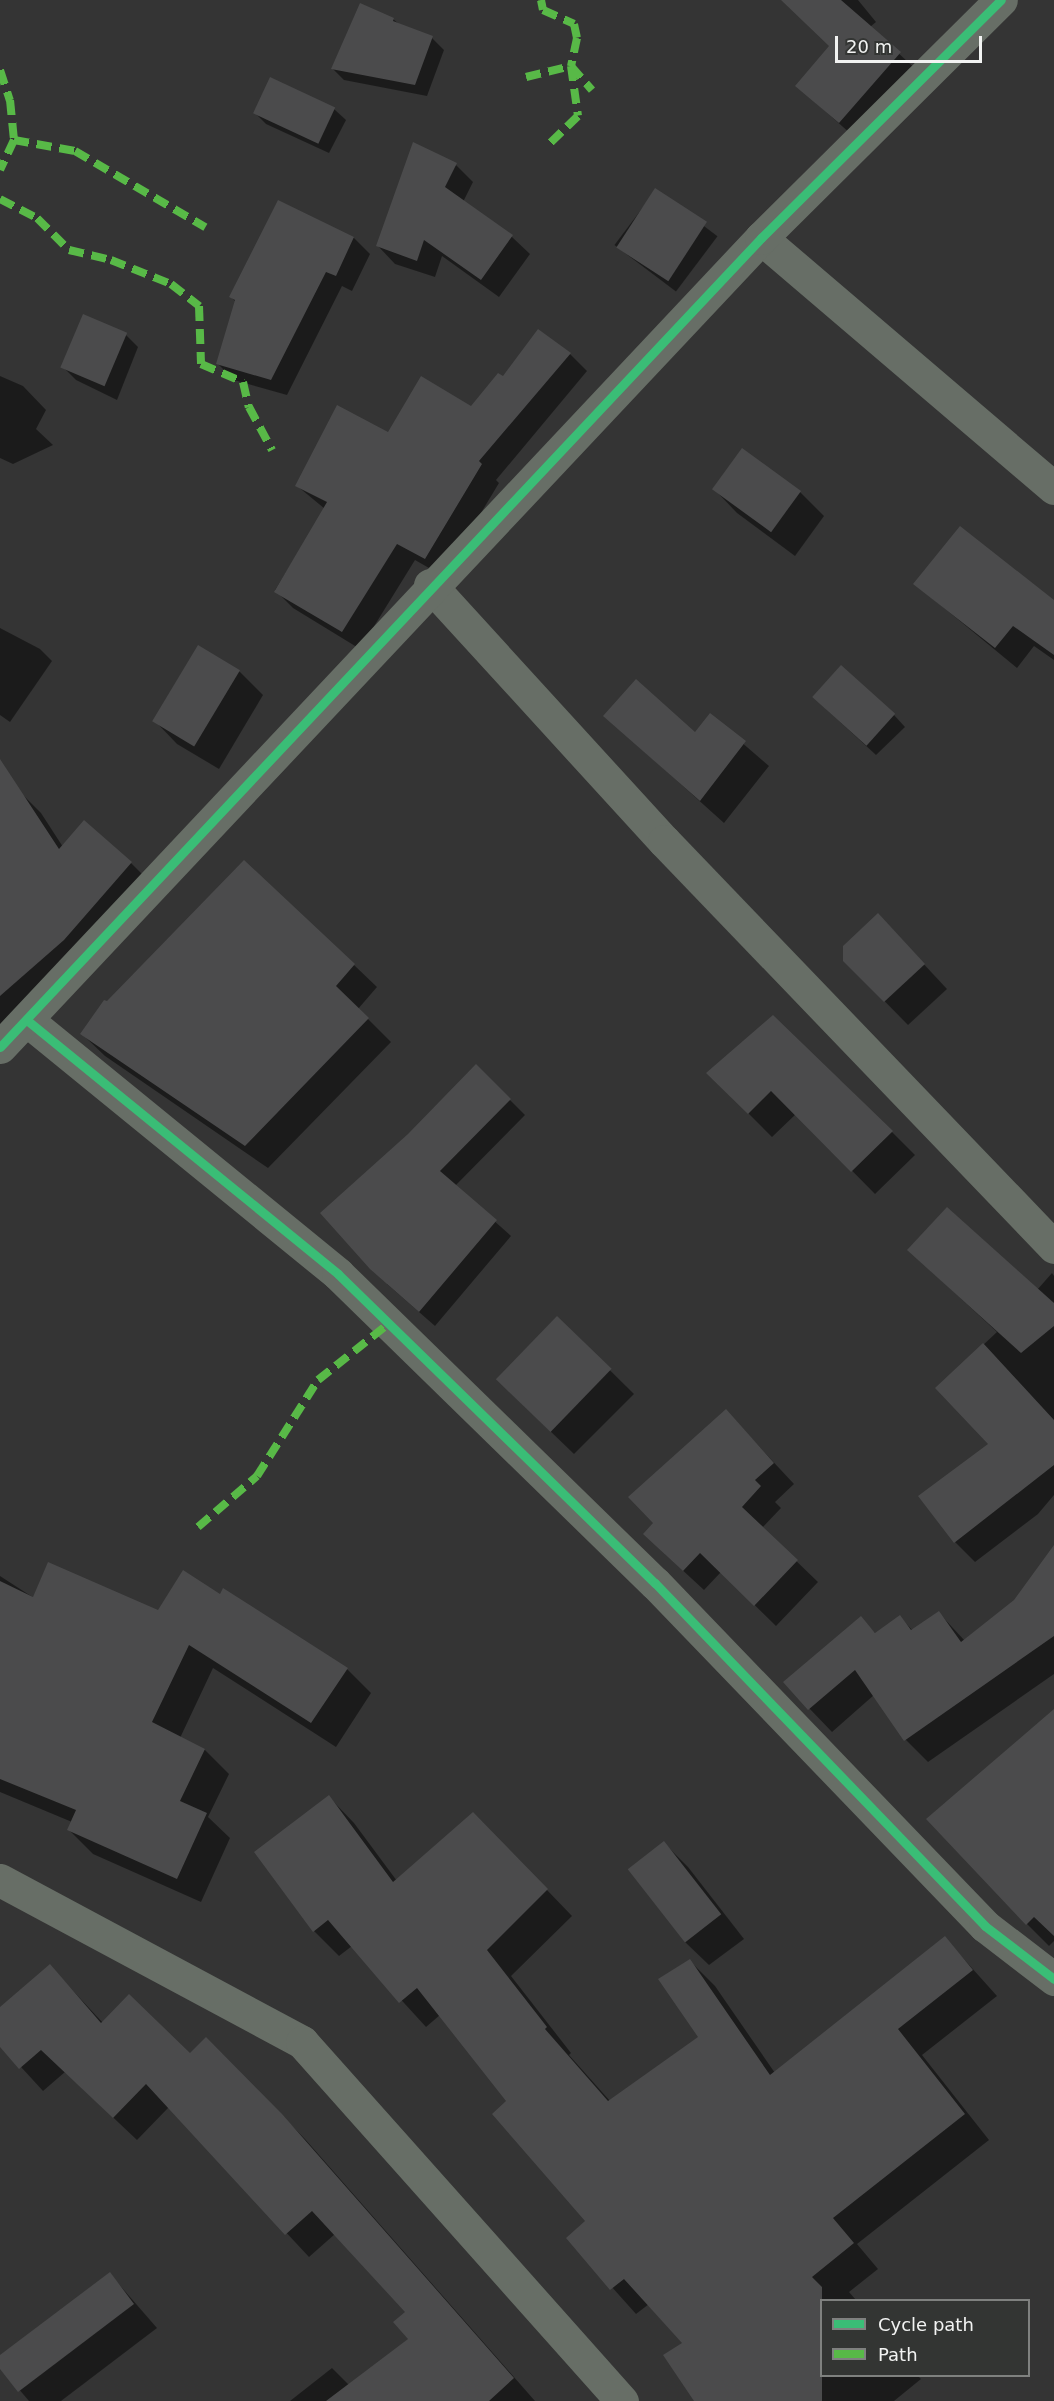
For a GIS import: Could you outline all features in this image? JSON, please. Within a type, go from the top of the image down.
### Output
[{"type":"street","points":[[0,1047],[28,1021],[430,585],[761,238],[1001,0]]},
{"type":"street","points":[[761,238],[1054,488]]},
{"type":"street","points":[[430,585],[664,841],[1054,1247]]},
{"type":"street","points":[[28,1021],[338,1274],[655,1583],[985,1926],[1054,1979]]},
{"type":"street","points":[[0,1880],[302,2042],[622,2401]]},
{"type":"building","points":[[781,0],[841,0],[901,52],[839,123],[795,86],[829,46]]},
{"type":"building","points":[[360,3],[394,18],[393,21],[433,36],[415,85],[331,69]]},
{"type":"building","points":[[270,77],[335,107],[318,144],[253,113]]},
{"type":"building","points":[[413,142],[457,163],[445,187],[513,235],[481,280],[424,240],[417,261],[376,246]]},
{"type":"building","points":[[655,188],[707,222],[668,281],[616,248]]},
{"type":"building","points":[[278,200],[354,237],[336,276],[326,272],[271,380],[216,364],[235,300],[229,297]]},
{"type":"building","points":[[83,314],[127,333],[105,386],[60,367]]},
{"type":"building","points":[[538,329],[571,353],[479,461],[482,464],[425,559],[397,544],[342,632],[274,592],[327,502],[295,486],[337,405],[388,432],[421,376],[471,406],[498,373],[503,376]]},
{"type":"building","points":[[742,448],[801,491],[771,532],[712,489]]},
{"type":"building","points":[[960,526],[1054,600],[1054,655],[1013,626],[995,648],[913,584]]},
{"type":"building","points":[[198,645],[240,670],[194,747],[152,721]]},
{"type":"building","points":[[841,665],[895,714],[866,746],[812,697]]},
{"type":"building","points":[[636,679],[695,732],[710,713],[746,741],[700,801],[603,716]]},
{"type":"building","points":[[0,759],[59,849],[84,820],[132,862],[64,940],[0,996]]},
{"type":"building","points":[[244,860],[355,964],[336,986],[369,1018],[245,1146],[80,1034],[104,1000],[107,1001]]},
{"type":"building","points":[[878,913],[925,964],[884,1002],[843,961],[843,946]]},
{"type":"building","points":[[773,1015],[893,1131],[851,1172],[771,1091],[748,1114],[706,1073]]},
{"type":"building","points":[[476,1064],[511,1099],[440,1171],[497,1220],[419,1312],[370,1269],[320,1213],[408,1134]]},
{"type":"building","points":[[947,1207],[1054,1303],[1054,1326],[1021,1353],[907,1250]]},
{"type":"building","points":[[557,1316],[612,1369],[551,1432],[496,1379]]},
{"type":"building","points":[[983,1343],[1054,1420],[1054,1465],[954,1543],[918,1496],[988,1444],[935,1388]]},
{"type":"building","points":[[726,1409],[774,1463],[755,1480],[761,1486],[742,1507],[798,1560],[754,1606],[700,1553],[683,1571],[643,1534],[653,1523],[628,1497]]},
{"type":"building","points":[[1054,1545],[1054,1636],[904,1741],[855,1670],[808,1710],[783,1682],[861,1616],[875,1633],[900,1615],[911,1630],[939,1611],[961,1642],[1014,1600]]},
{"type":"building","points":[[48,1562],[158,1610],[183,1570],[220,1594],[223,1588],[348,1668],[311,1723],[189,1645],[152,1722],[205,1749],[180,1801],[207,1813],[177,1879],[67,1830],[76,1810],[0,1779],[0,1581],[33,1597]]},
{"type":"building","points":[[1054,1709],[1054,1936],[1034,1917],[1026,1925],[926,1819]]},
{"type":"building","points":[[329,1795],[393,1882],[473,1812],[548,1889],[487,1950],[547,2027],[545,2029],[608,2101],[698,2037],[658,1979],[690,1959],[770,2075],[945,1936],[973,1970],[898,2029],[965,2114],[833,2218],[854,2243],[812,2277],[822,2287],[820,2377],[822,2377],[822,2401],[694,2401],[663,2355],[682,2343],[624,2279],[610,2290],[566,2238],[585,2221],[492,2114],[506,2101],[417,1988],[399,2003],[328,1920],[313,1932],[254,1852]]},
{"type":"building","points":[[664,1841],[721,1914],[685,1943],[628,1869]]},
{"type":"building","points":[[50,1964],[101,2023],[129,1994],[190,2053],[206,2037],[282,2114],[514,2378],[489,2401],[326,2401],[408,2339],[393,2322],[405,2312],[312,2211],[285,2235],[146,2084],[113,2118],[41,2050],[19,2069],[0,2047],[0,2007]]},
{"type":"building","points":[[110,2272],[134,2304],[18,2392],[0,2369],[0,2355]]},
{"type":"marked path","points":[[541,0],[543,10],[574,24],[577,38],[571,66],[578,116],[549,144]]},
{"type":"marked path","points":[[526,77],[571,66],[592,90]]},
{"type":"marked path","points":[[0,70],[10,100],[14,140],[0,170]]},
{"type":"marked path","points":[[14,140],[75,151],[205,227]]},
{"type":"marked path","points":[[0,199],[37,218],[69,250],[111,260],[171,284],[199,306],[201,364],[243,382],[249,407],[272,450]]},
{"type":"marked path","points":[[198,1527],[257,1476],[318,1380],[387,1325]]},
{"type":"cycle path","points":[[0,1047],[761,238],[1001,0]]},
{"type":"cycle path","points":[[28,1021],[338,1274],[655,1583],[985,1926],[1054,1979]]}]
